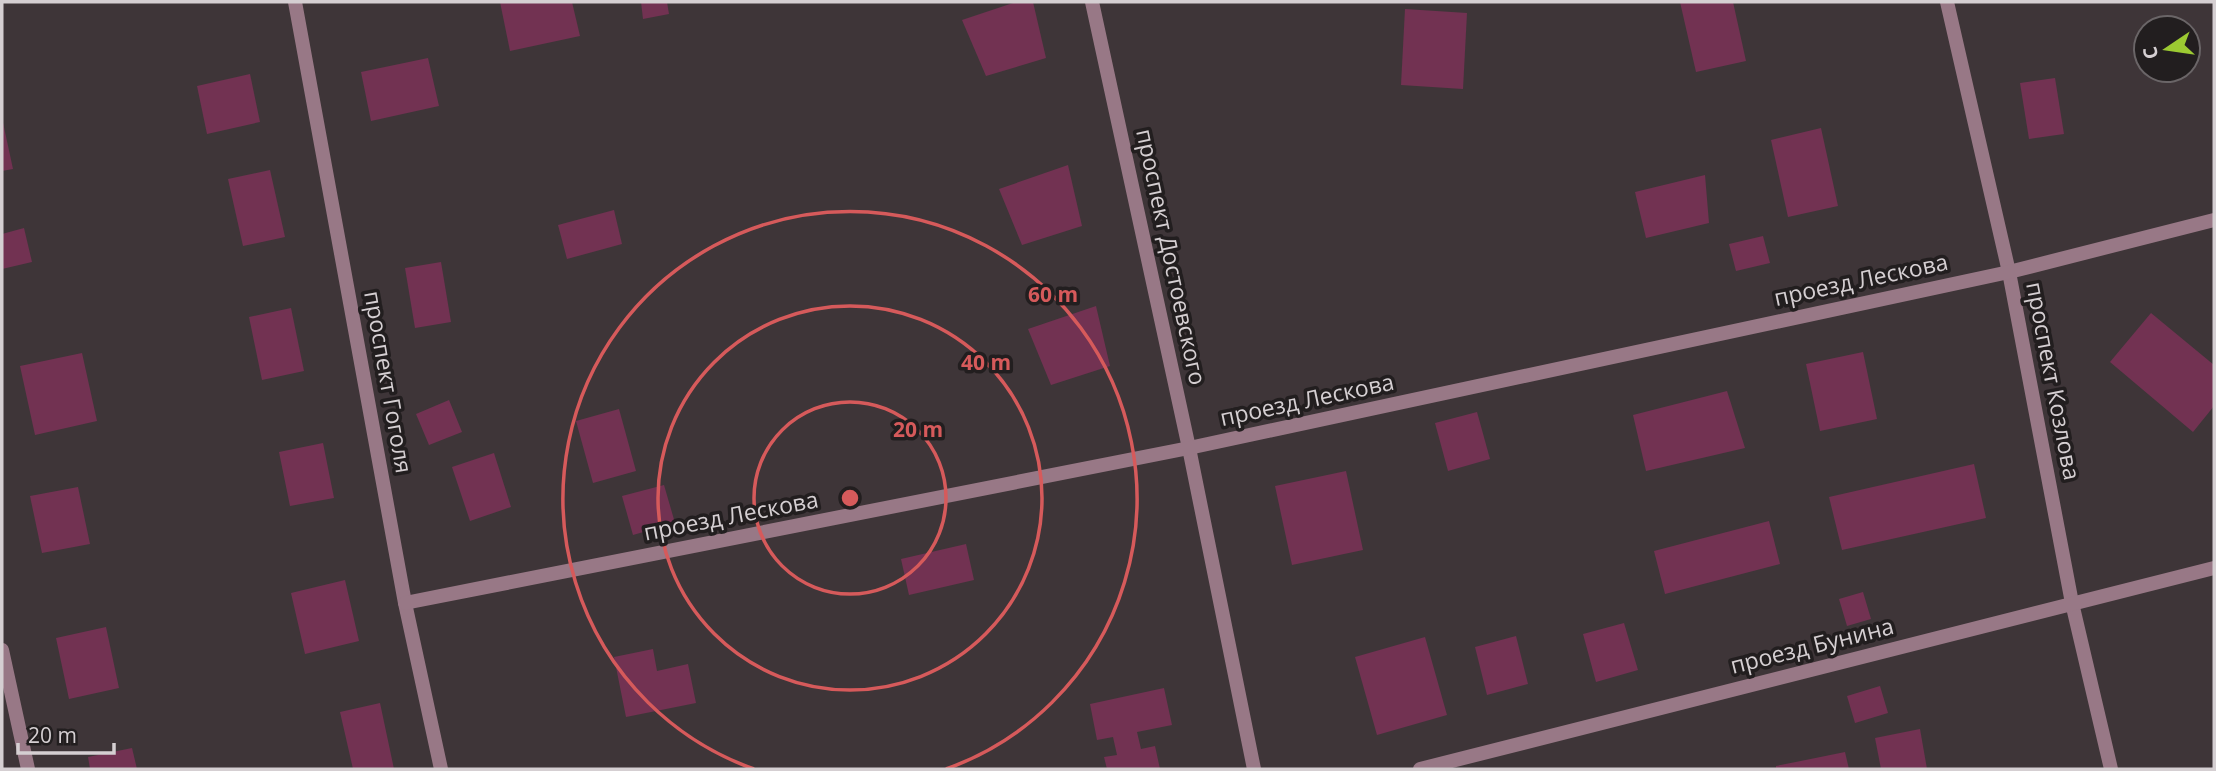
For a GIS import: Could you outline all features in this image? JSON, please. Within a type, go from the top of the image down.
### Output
[{"type":"street","name":"проспект Гоголя","points":[[295,2],[405,603],[441,769]]},
{"type":"street","name":"проспект Достоевского","points":[[1092,2],[1189,449],[1254,769]]},
{"type":"street","name":"проспект Козлова","points":[[1947,2],[2009,272],[2072,603],[2111,769]]},
{"type":"street","name":"проезд Лескова","points":[[405,603],[1189,449],[2009,272],[2214,220]]},
{"type":"street","name":"проезд Бунина","points":[[1420,769],[2214,568]]},
{"type":"street","points":[[2,649],[28,769]]},
{"type":"building","points":[[500,2],[572,2],[580,36],[510,51]]},
{"type":"building","points":[[641,2],[667,2],[669,14],[643,19]]},
{"type":"building","points":[[1016,2],[1033,2],[1046,58],[986,76],[962,20]]},
{"type":"building","points":[[1680,2],[1733,2],[1746,61],[1696,72]]},
{"type":"building","points":[[1405,9],[1467,13],[1463,89],[1401,85]]},
{"type":"building","points":[[428,58],[439,106],[371,121],[361,72]]},
{"type":"building","points":[[250,74],[260,122],[207,134],[197,86]]},
{"type":"building","points":[[2055,78],[2064,134],[2029,139],[2020,83]]},
{"type":"building","points":[[2,118],[13,169],[2,171]]},
{"type":"building","points":[[1821,128],[1838,206],[1788,217],[1771,140]]},
{"type":"building","points":[[1068,165],[1082,226],[1022,245],[999,189]]},
{"type":"building","points":[[270,170],[285,237],[243,246],[228,179]]},
{"type":"building","points":[[1705,175],[1709,223],[1646,238],[1635,192]]},
{"type":"building","points":[[614,210],[622,244],[567,259],[558,225]]},
{"type":"building","points":[[24,228],[32,262],[2,269],[2,234]]},
{"type":"building","points":[[1763,236],[1770,263],[1736,271],[1729,244]]},
{"type":"building","points":[[441,262],[451,322],[415,328],[405,268]]},
{"type":"building","points":[[1096,306],[1110,366],[1051,385],[1028,329]]},
{"type":"building","points":[[291,308],[304,371],[262,380],[249,317]]},
{"type":"building","points":[[2151,313],[2214,365],[2214,406],[2193,432],[2110,362]]},
{"type":"building","points":[[1863,352],[1877,419],[1820,431],[1806,364]]},
{"type":"building","points":[[82,353],[97,421],[35,435],[20,366]]},
{"type":"building","points":[[1727,391],[1745,448],[1646,471],[1633,415]]},
{"type":"building","points":[[449,400],[462,432],[429,445],[416,414]]},
{"type":"building","points":[[619,409],[636,471],[593,483],[576,421]]},
{"type":"building","points":[[1477,412],[1490,459],[1448,471],[1435,423]]},
{"type":"building","points":[[323,443],[334,498],[290,506],[279,452]]},
{"type":"building","points":[[494,453],[511,507],[470,521],[452,467]]},
{"type":"building","points":[[1974,464],[1986,518],[1842,550],[1829,497]]},
{"type":"building","points":[[1346,471],[1363,550],[1292,565],[1275,486]]},
{"type":"building","points":[[664,485],[675,523],[633,535],[622,496]]},
{"type":"building","points":[[78,487],[90,544],[42,553],[30,496]]},
{"type":"building","points":[[1769,521],[1780,564],[1665,594],[1654,551]]},
{"type":"building","points":[[966,544],[974,580],[909,595],[901,559]]},
{"type":"building","points":[[345,580],[359,641],[305,654],[291,593]]},
{"type":"building","points":[[1863,592],[1871,619],[1847,626],[1839,599]]},
{"type":"building","points":[[1624,623],[1638,670],[1596,682],[1583,634]]},
{"type":"building","points":[[106,627],[119,688],[69,699],[56,638]]},
{"type":"building","points":[[1516,636],[1528,684],[1487,695],[1475,647]]},
{"type":"building","points":[[1425,637],[1447,715],[1377,735],[1355,657]]},
{"type":"building","points":[[653,649],[657,671],[688,664],[696,703],[626,717],[614,657]]},
{"type":"building","points":[[1880,686],[1888,713],[1855,723],[1847,696]]},
{"type":"building","points":[[1164,688],[1172,725],[1137,732],[1141,749],[1155,746],[1160,769],[1107,769],[1104,757],[1117,755],[1113,737],[1097,740],[1090,704]]},
{"type":"building","points":[[380,703],[394,769],[353,769],[340,712]]},
{"type":"building","points":[[1920,729],[1927,769],[1881,769],[1875,738]]},
{"type":"building","points":[[132,748],[137,769],[90,769],[88,757]]},
{"type":"building","points":[[1845,752],[1849,769],[1776,769],[1776,766]]}]
